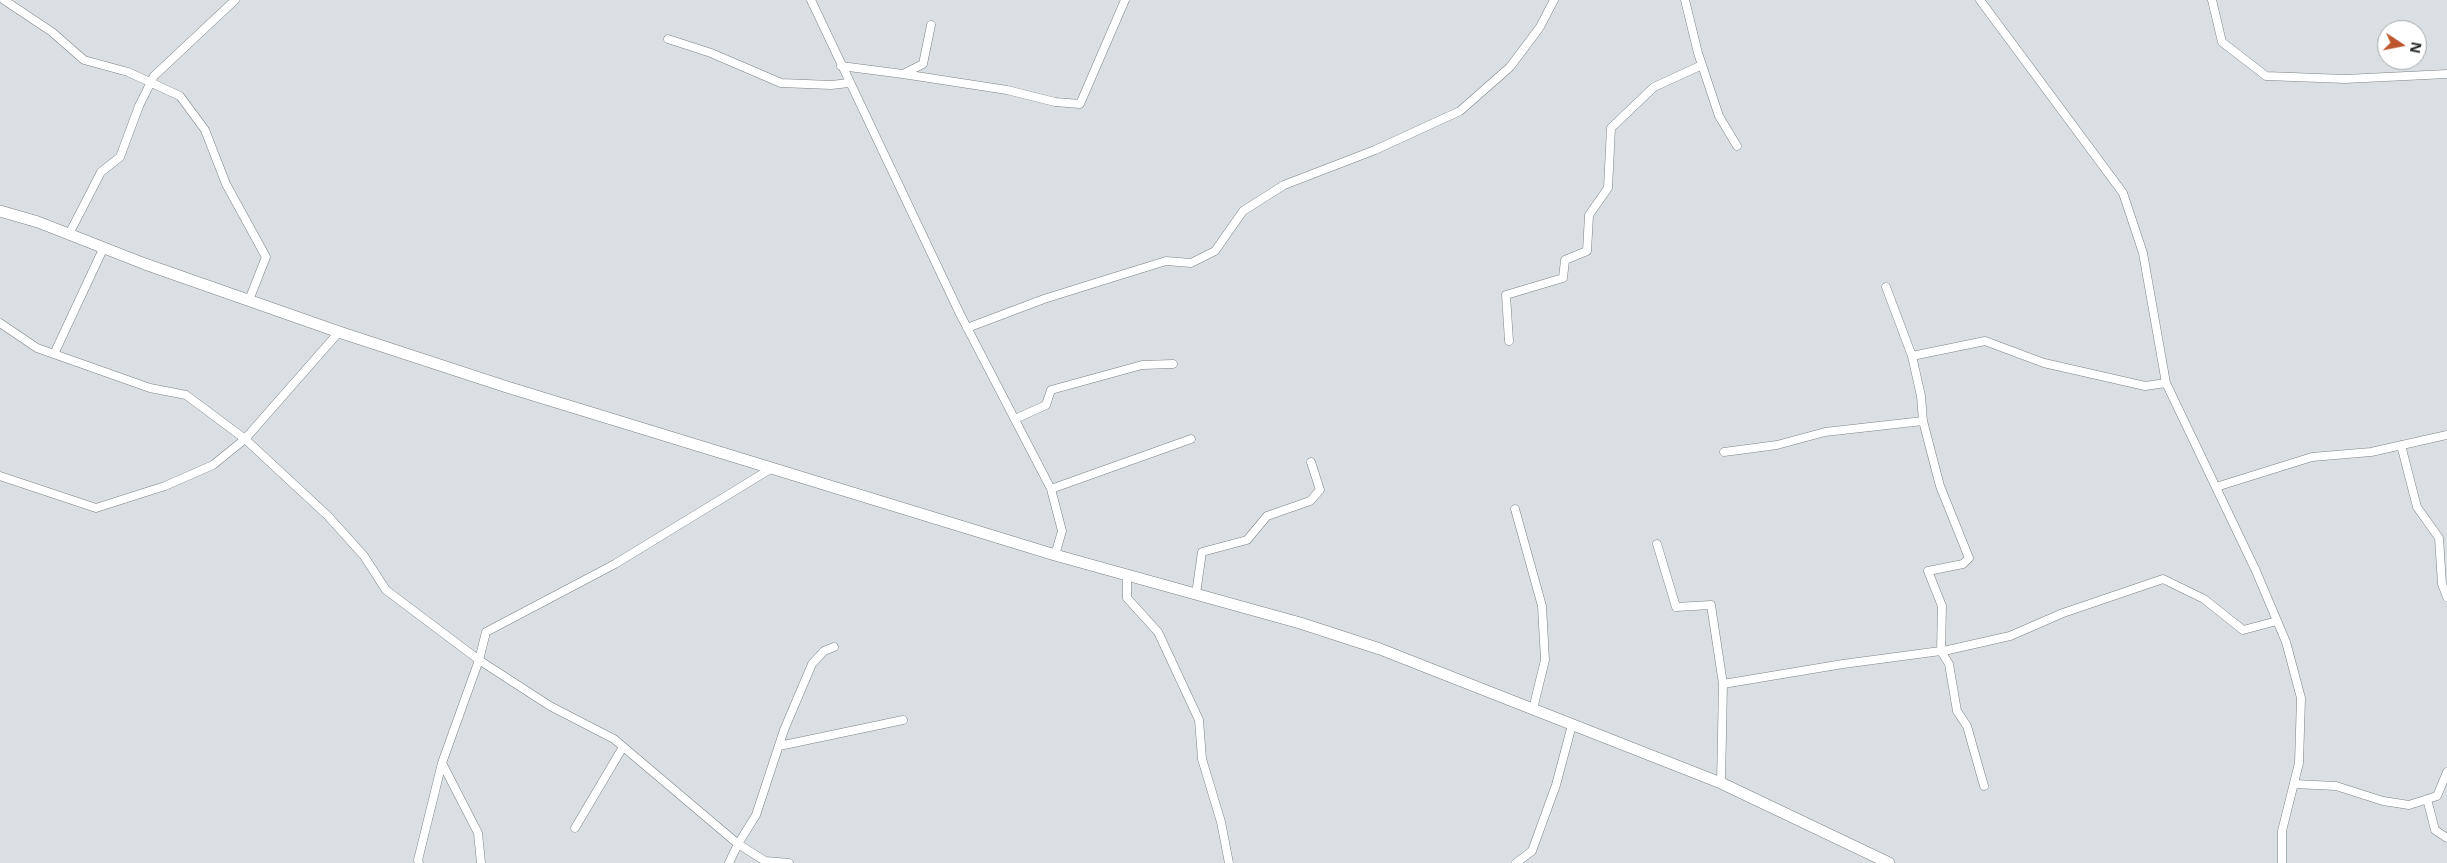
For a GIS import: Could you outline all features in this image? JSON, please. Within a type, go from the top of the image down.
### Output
[{"type":"main road","points":[[0,211],[69,234],[339,332],[516,390],[1055,554],[1380,649],[1721,783],[1882,862]]},
{"type":"street","points":[[4,0],[52,32],[84,60],[128,72],[180,96],[205,130],[226,184],[266,256],[249,300]]},
{"type":"street","points":[[69,234],[101,172],[120,157],[139,106],[154,76],[235,0]]},
{"type":"street","points":[[811,0],[967,328],[1051,489],[1062,531],[1055,554]]},
{"type":"street","points":[[841,66],[1007,90],[1055,102],[1080,104],[1125,0]]},
{"type":"street","points":[[967,328],[1044,299],[1111,278],[1166,261],[1191,263],[1215,251],[1243,211],[1284,185],[1375,150],[1460,111],[1510,67],[1540,27],[1554,0]]},
{"type":"street","points":[[1685,0],[1702,65],[1719,116],[1737,146]]},
{"type":"street","points":[[1980,0],[2123,193],[2143,253],[2166,383],[2216,487],[2286,642],[2301,698],[2299,763],[2282,832],[2282,863]]},
{"type":"street","points":[[2212,0],[2222,42],[2266,76],[2345,79],[2447,74]]},
{"type":"street","points":[[903,74],[923,64],[931,25]]},
{"type":"street","points":[[668,39],[711,53],[781,83],[831,86],[849,83]]},
{"type":"street","points":[[1509,341],[1506,295],[1563,278],[1565,260],[1587,251],[1589,215],[1608,188],[1611,128],[1654,87],[1702,65]]},
{"type":"street","points":[[54,354],[104,247]]},
{"type":"street","points":[[1886,287],[1912,356],[1921,396],[1923,421],[1940,486],[1969,558],[1963,564],[1928,570],[1942,606],[1941,651],[1949,664],[1957,711],[1967,726],[1984,786]]},
{"type":"street","points":[[0,324],[37,348],[150,388],[186,395],[245,439],[328,516],[364,556],[386,590],[479,660],[550,706],[614,739],[738,844],[765,861],[789,863]]},
{"type":"street","points":[[0,476],[96,508],[165,486],[213,466],[245,439],[339,332]]},
{"type":"street","points":[[1912,356],[1985,341],[2062,368],[2145,386],[2166,383]]},
{"type":"street","points":[[1015,419],[1046,404],[1051,390],[1142,365],[1173,364]]},
{"type":"street","points":[[1724,452],[1777,445],[1825,432],[1923,421]]},
{"type":"street","points":[[2216,487],[2312,457],[2371,452],[2447,435]]},
{"type":"street","points":[[1051,489],[1191,439]]},
{"type":"street","points":[[2401,445],[2416,507],[2439,538],[2442,584],[2447,597]]},
{"type":"street","points":[[1196,594],[1202,552],[1247,540],[1267,516],[1299,504],[1310,502],[1320,490],[1311,462]]},
{"type":"street","points":[[419,863],[418,860],[442,762],[479,660],[486,632],[615,564],[772,468]]},
{"type":"street","points":[[1515,509],[1542,606],[1545,660],[1533,709]]},
{"type":"street","points":[[1657,544],[1676,607],[1711,605],[1723,684],[1721,783]]},
{"type":"street","points":[[1127,575],[1127,598],[1158,632],[1199,720],[1202,759],[1221,822],[1229,863]]},
{"type":"street","points":[[1723,684],[1843,664],[1941,651],[2010,636],[2063,613],[2163,579],[2204,599],[2243,630],[2277,621]]},
{"type":"street","points":[[729,863],[756,815],[779,746],[812,664],[824,651],[834,647]]},
{"type":"street","points":[[779,746],[903,720]]},
{"type":"street","points":[[1516,863],[1525,859],[1532,850],[1556,785],[1572,724]]},
{"type":"street","points":[[575,828],[623,746]]},
{"type":"street","points":[[442,762],[478,833],[481,863]]},
{"type":"street","points":[[2294,784],[2336,786],[2383,801],[2409,805],[2437,796],[2447,772]]},
{"type":"street","points":[[2427,799],[2435,830],[2447,838]]}]
